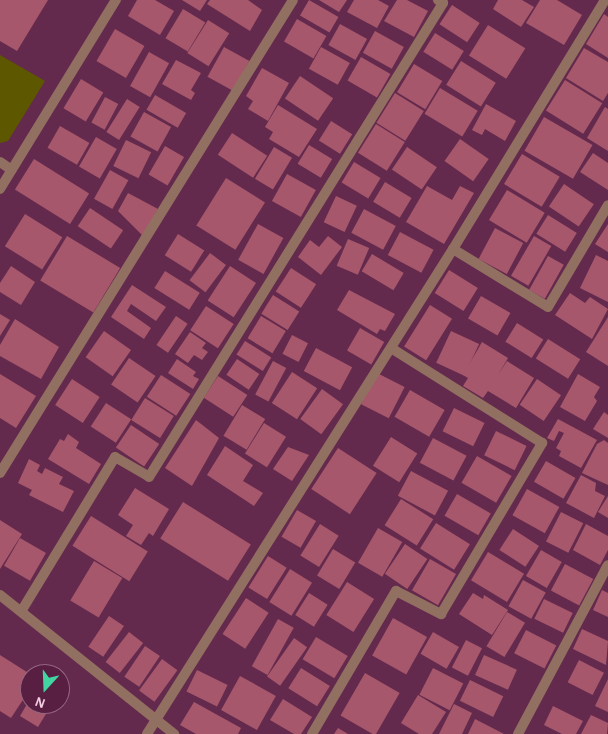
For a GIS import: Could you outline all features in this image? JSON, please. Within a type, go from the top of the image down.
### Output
[{"type":"street","points":[[0,188],[116,0]]},
{"type":"street","points":[[0,473],[293,0]]},
{"type":"street","points":[[22,610],[115,457],[149,477],[443,3],[438,0]]},
{"type":"street","points":[[147,734],[453,250],[605,0]]},
{"type":"street","points":[[0,162],[12,170]]},
{"type":"street","points":[[453,250],[548,307],[608,205]]},
{"type":"street","points":[[312,734],[396,591],[441,614],[542,443],[391,348]]},
{"type":"street","points":[[518,734],[608,565]]},
{"type":"street","points":[[0,595],[22,610],[174,734]]},
{"type":"shaded area","points":[[0,55],[45,81],[8,141],[0,143]]},
{"type":"building","points":[[0,0],[48,0],[17,51],[0,41]]},
{"type":"building","points":[[137,0],[155,0],[174,11],[160,35],[128,16]]},
{"type":"building","points":[[182,0],[207,0],[200,11]]},
{"type":"building","points":[[210,0],[248,0],[262,10],[250,31],[207,4]]},
{"type":"building","points":[[309,0],[338,17],[329,33],[300,16]]},
{"type":"building","points":[[319,0],[347,0],[339,12]]},
{"type":"building","points":[[354,0],[378,0],[389,6],[377,28],[347,12]]},
{"type":"building","points":[[397,0],[407,0],[428,11],[414,37],[384,21]]},
{"type":"building","points":[[498,0],[522,0],[534,7],[521,27],[493,9]]},
{"type":"building","points":[[540,0],[557,0],[582,15],[564,45],[526,23]]},
{"type":"building","points":[[452,5],[480,23],[467,42],[439,24]]},
{"type":"building","points":[[183,9],[205,22],[188,52],[165,38]]},
{"type":"building","points":[[604,14],[608,17],[608,58],[586,44]]},
{"type":"building","points":[[297,19],[326,36],[313,59],[284,42]]},
{"type":"building","points":[[208,20],[229,33],[209,66],[187,53]]},
{"type":"building","points":[[340,24],[367,39],[355,60],[328,45]]},
{"type":"building","points":[[488,25],[525,48],[506,79],[469,56]]},
{"type":"building","points":[[115,29],[144,46],[126,78],[96,61]]},
{"type":"building","points":[[375,31],[404,47],[392,69],[363,53]]},
{"type":"building","points":[[435,33],[464,51],[452,70],[423,52]]},
{"type":"building","points":[[224,47],[249,61],[233,91],[208,77]]},
{"type":"building","points":[[321,47],[350,63],[338,85],[309,69]]},
{"type":"building","points":[[584,48],[608,62],[608,93],[603,101],[566,78]]},
{"type":"building","points":[[149,52],[169,63],[150,97],[130,86]]},
{"type":"building","points":[[361,57],[390,74],[377,97],[348,80]]},
{"type":"building","points":[[176,60],[201,73],[191,90],[195,93],[191,100],[162,84]]},
{"type":"building","points":[[461,61],[496,83],[481,106],[446,85]]},
{"type":"building","points":[[414,64],[442,81],[425,109],[397,92]]},
{"type":"building","points":[[262,68],[289,83],[268,121],[248,109],[253,101],[246,96]]},
{"type":"building","points":[[300,76],[333,98],[318,121],[285,98]]},
{"type":"building","points":[[81,79],[103,92],[86,122],[63,108]]},
{"type":"building","points":[[565,80],[602,103],[583,134],[546,111]]},
{"type":"building","points":[[440,88],[478,111],[462,136],[425,114]]},
{"type":"building","points":[[395,93],[424,111],[405,141],[376,123]]},
{"type":"building","points":[[155,95],[186,113],[178,128],[146,110]]},
{"type":"building","points":[[105,97],[118,104],[105,130],[91,123]]},
{"type":"building","points":[[127,99],[140,107],[119,140],[106,132]]},
{"type":"building","points":[[486,104],[516,121],[505,141],[485,129],[482,135],[472,130]]},
{"type":"building","points":[[278,105],[317,129],[299,157],[269,139],[273,132],[265,127]]},
{"type":"building","points":[[605,107],[608,109],[608,151],[587,138]]},
{"type":"building","points":[[144,112],[171,127],[158,152],[130,136]]},
{"type":"building","points":[[544,117],[592,145],[573,179],[524,151]]},
{"type":"building","points":[[331,121],[352,134],[340,154],[319,141]]},
{"type":"building","points":[[376,124],[405,142],[387,171],[358,153]]},
{"type":"building","points":[[60,126],[89,143],[77,165],[48,148]]},
{"type":"building","points":[[232,133],[267,156],[253,178],[218,155]]},
{"type":"building","points":[[96,137],[117,149],[100,178],[79,166]]},
{"type":"building","points":[[460,139],[489,159],[473,181],[445,161]]},
{"type":"building","points":[[126,140],[151,152],[138,178],[113,166]]},
{"type":"building","points":[[309,145],[332,159],[321,178],[298,164]]},
{"type":"building","points":[[165,146],[184,157],[168,186],[148,175]]},
{"type":"building","points":[[274,147],[292,158],[273,190],[255,179]]},
{"type":"building","points":[[407,147],[437,167],[422,190],[392,169]]},
{"type":"building","points":[[593,153],[608,163],[608,190],[580,172]]},
{"type":"building","points":[[522,154],[560,177],[542,207],[504,184]]},
{"type":"building","points":[[34,159],[89,193],[70,224],[15,190]]},
{"type":"building","points":[[354,162],[381,178],[368,199],[342,183]]},
{"type":"building","points":[[110,170],[128,180],[112,209],[94,199]]},
{"type":"building","points":[[287,174],[316,190],[301,217],[272,201]]},
{"type":"building","points":[[226,178],[265,202],[235,250],[196,225]]},
{"type":"building","points":[[385,182],[412,198],[400,218],[373,202]]},
{"type":"building","points":[[564,184],[594,204],[579,227],[549,206]]},
{"type":"building","points":[[427,186],[452,200],[460,186],[474,193],[444,244],[406,222]]},
{"type":"building","points":[[507,190],[545,213],[527,243],[489,220]]},
{"type":"building","points":[[128,193],[158,209],[143,236],[118,211]]},
{"type":"building","points":[[336,196],[357,206],[345,232],[324,222]]},
{"type":"building","points":[[90,208],[123,230],[111,249],[78,226]]},
{"type":"building","points":[[364,209],[396,226],[383,250],[351,233]]},
{"type":"building","points":[[25,214],[62,237],[42,270],[5,246]]},
{"type":"building","points":[[548,215],[577,233],[565,252],[536,234]]},
{"type":"building","points":[[258,224],[283,238],[263,274],[238,260]]},
{"type":"building","points":[[608,224],[608,252],[595,244]]},
{"type":"building","points":[[495,228],[523,243],[507,274],[479,259]]},
{"type":"building","points":[[400,232],[434,250],[421,273],[388,255]]},
{"type":"building","points":[[178,234],[204,250],[191,272],[165,255]]},
{"type":"building","points":[[67,236],[120,268],[93,313],[40,281]]},
{"type":"building","points":[[328,236],[342,247],[321,275],[298,257],[310,240],[319,247]]},
{"type":"building","points":[[534,236],[551,246],[528,286],[511,276]]},
{"type":"building","points":[[348,239],[369,248],[358,275],[337,266]]},
{"type":"building","points":[[210,253],[226,265],[206,292],[190,280]]},
{"type":"building","points":[[372,254],[404,273],[393,290],[362,271]]},
{"type":"building","points":[[596,255],[608,261],[608,302],[580,288]]},
{"type":"building","points":[[548,256],[564,265],[545,299],[529,290]]},
{"type":"building","points":[[11,266],[35,282],[21,305],[0,292],[0,283]]},
{"type":"building","points":[[230,266],[256,283],[234,317],[208,300]]},
{"type":"building","points":[[291,268],[316,284],[301,308],[276,291]]},
{"type":"building","points":[[449,270],[478,288],[464,311],[435,293]]},
{"type":"building","points":[[165,271],[200,293],[189,310],[154,288]]},
{"type":"building","points":[[132,285],[166,307],[156,321],[131,304],[127,311],[151,328],[144,339],[111,317]]},
{"type":"building","points":[[349,290],[395,314],[385,331],[380,329],[377,334],[337,310]]},
{"type":"building","points":[[570,293],[585,303],[590,297],[608,309],[592,339],[555,315]]},
{"type":"building","points":[[273,295],[299,311],[288,330],[261,314]]},
{"type":"building","points":[[481,296],[510,313],[497,336],[468,319]]},
{"type":"building","points":[[430,305],[452,319],[426,360],[404,347]]},
{"type":"building","points":[[206,306],[234,324],[218,348],[190,330]]},
{"type":"building","points":[[0,314],[10,320],[0,336]]},
{"type":"building","points":[[176,316],[188,324],[168,353],[156,345]]},
{"type":"building","points":[[261,316],[286,331],[272,353],[248,338]]},
{"type":"building","points":[[608,317],[608,366],[586,352]]},
{"type":"building","points":[[15,319],[59,347],[41,379],[0,356],[0,345]]},
{"type":"building","points":[[517,323],[543,339],[532,358],[505,342]]},
{"type":"building","points":[[360,328],[384,342],[371,365],[347,351]]},
{"type":"building","points":[[104,331],[131,350],[113,376],[86,357]]},
{"type":"building","points":[[451,331],[479,344],[464,376],[436,363]]},
{"type":"building","points":[[190,332],[206,343],[202,348],[208,352],[202,360],[194,355],[188,363],[175,354]]},
{"type":"building","points":[[292,335],[308,343],[299,362],[282,354]]},
{"type":"building","points":[[548,339],[580,359],[568,379],[536,359]]},
{"type":"building","points":[[245,341],[271,357],[263,371],[237,355]]},
{"type":"building","points":[[482,342],[508,358],[498,375],[507,361],[534,378],[516,408],[488,391],[483,398],[463,386],[468,378],[463,375]]},
{"type":"building","points":[[316,348],[352,367],[340,390],[304,371]]},
{"type":"building","points":[[129,358],[156,376],[138,402],[111,385]]},
{"type":"building","points":[[177,359],[196,372],[193,376],[199,379],[193,389],[168,373]]},
{"type":"building","points":[[237,359],[259,374],[249,390],[226,375]]},
{"type":"building","points":[[273,361],[286,368],[268,402],[255,395]]},
{"type":"building","points":[[292,372],[317,388],[297,419],[272,403]]},
{"type":"building","points":[[377,373],[405,387],[389,418],[361,404]]},
{"type":"building","points":[[0,374],[36,396],[16,428],[0,418]]},
{"type":"building","points":[[578,374],[600,387],[594,397],[597,401],[585,421],[560,407]]},
{"type":"building","points":[[161,375],[190,394],[176,416],[147,397]]},
{"type":"building","points":[[218,376],[247,395],[233,417],[204,398]]},
{"type":"building","points":[[72,379],[100,397],[83,423],[55,405]]},
{"type":"building","points":[[537,379],[561,395],[544,421],[520,405]]},
{"type":"building","points":[[322,389],[343,404],[321,434],[300,419]]},
{"type":"building","points":[[410,390],[445,410],[429,437],[394,417]]},
{"type":"building","points":[[145,398],[174,416],[160,438],[131,420]]},
{"type":"building","points":[[106,403],[131,419],[116,443],[91,426]]},
{"type":"building","points":[[242,405],[265,419],[247,450],[223,436]]},
{"type":"building","points":[[454,408],[485,423],[473,446],[443,431]]},
{"type":"building","points":[[604,412],[608,415],[608,438],[593,429]]},
{"type":"building","points":[[558,419],[597,440],[581,468],[559,456],[561,451],[556,448],[564,433],[559,431],[554,441],[547,438]]},
{"type":"building","points":[[196,420],[219,438],[192,486],[165,468]]},
{"type":"building","points":[[264,423],[286,437],[267,467],[245,454]]},
{"type":"building","points":[[131,425],[159,444],[144,466],[116,447]]},
{"type":"building","points":[[496,431],[527,446],[515,470],[484,455]]},
{"type":"building","points":[[68,434],[79,442],[76,448],[101,464],[89,484],[48,459],[60,439],[64,441]]},
{"type":"building","points":[[391,437],[417,453],[399,482],[373,466]]},
{"type":"building","points":[[433,438],[467,456],[453,481],[420,463]]},
{"type":"building","points":[[604,440],[608,443],[608,485],[582,473],[597,444]]},
{"type":"building","points":[[225,446],[253,465],[243,481],[263,493],[254,506],[207,475]]},
{"type":"building","points":[[288,447],[309,455],[292,481],[273,469]]},
{"type":"building","points":[[338,448],[377,473],[350,514],[311,489]]},
{"type":"building","points":[[477,456],[512,476],[496,503],[462,483]]},
{"type":"building","points":[[29,459],[40,465],[37,471],[42,474],[45,468],[63,477],[59,484],[74,491],[63,512],[29,495],[32,490],[18,483]]},
{"type":"building","points":[[546,461],[575,478],[563,499],[534,482]]},
{"type":"building","points":[[411,471],[448,491],[435,515],[398,496]]},
{"type":"building","points":[[581,475],[596,483],[595,491],[605,496],[594,518],[566,503]]},
{"type":"building","points":[[135,488],[169,509],[153,536],[149,533],[141,545],[126,536],[133,525],[118,515]]},
{"type":"building","points":[[527,489],[559,507],[545,533],[512,515]]},
{"type":"building","points":[[457,494],[491,514],[478,535],[444,516]]},
{"type":"building","points":[[608,496],[608,518],[598,512]]},
{"type":"building","points":[[401,499],[433,519],[417,545],[385,525]]},
{"type":"building","points":[[183,502],[251,544],[228,581],[160,538]]},
{"type":"building","points":[[297,510],[316,521],[301,548],[282,537]]},
{"type":"building","points":[[561,512],[583,523],[568,553],[546,541]]},
{"type":"building","points":[[91,516],[148,552],[129,581],[72,546]]},
{"type":"building","points":[[0,520],[22,534],[0,569]]},
{"type":"building","points":[[436,523],[470,544],[454,570],[420,548]]},
{"type":"building","points":[[320,524],[339,536],[319,567],[300,555]]},
{"type":"building","points":[[586,524],[608,536],[608,550],[600,565],[573,550]]},
{"type":"building","points":[[378,528],[402,542],[382,577],[358,563]]},
{"type":"building","points":[[513,529],[539,546],[525,567],[499,550]]},
{"type":"building","points":[[20,538],[46,553],[30,581],[4,566]]},
{"type":"building","points":[[405,544],[427,559],[407,589],[385,574]]},
{"type":"building","points":[[333,549],[355,562],[339,589],[317,576]]},
{"type":"building","points":[[541,550],[562,562],[547,588],[526,576]]},
{"type":"building","points":[[488,552],[524,574],[507,602],[471,580]]},
{"type":"building","points":[[268,556],[287,568],[267,599],[248,587]]},
{"type":"building","points":[[430,559],[456,574],[438,605],[412,590]]},
{"type":"building","points":[[94,561],[122,578],[99,617],[70,600]]},
{"type":"building","points":[[565,564],[593,579],[579,606],[551,590]]},
{"type":"building","points":[[290,569],[312,583],[291,616],[269,602]]},
{"type":"building","points":[[523,580],[546,593],[531,619],[508,606]]},
{"type":"building","points":[[347,582],[374,599],[353,632],[326,615]]},
{"type":"building","points":[[602,590],[608,593],[608,617],[593,610]]},
{"type":"building","points":[[309,593],[328,605],[314,627],[295,615]]},
{"type":"building","points":[[473,593],[483,599],[484,595],[508,610],[492,635],[459,614]]},
{"type":"building","points":[[246,598],[269,613],[245,649],[223,634]]},
{"type":"building","points":[[544,599],[573,613],[563,633],[534,619]]},
{"type":"building","points":[[507,612],[525,623],[504,657],[486,646]]},
{"type":"building","points":[[109,616],[124,626],[103,657],[88,647]]},
{"type":"building","points":[[393,618],[427,637],[406,675],[372,656]]},
{"type":"building","points":[[278,619],[294,628],[268,675],[252,666]]},
{"type":"building","points":[[582,629],[608,641],[606,665],[573,649]]},
{"type":"building","points":[[526,630],[556,645],[544,669],[514,653]]},
{"type":"building","points":[[129,632],[143,643],[120,673],[106,662]]},
{"type":"building","points":[[433,632],[459,647],[446,669],[420,654]]},
{"type":"building","points":[[316,637],[348,656],[334,678],[303,659]]},
{"type":"building","points":[[294,638],[307,647],[280,686],[267,677]]},
{"type":"building","points":[[466,640],[482,648],[468,676],[452,668]]},
{"type":"building","points":[[145,646],[160,656],[139,687],[124,677]]},
{"type":"building","points":[[0,655],[20,668],[20,704],[11,718],[0,711]]},
{"type":"building","points":[[484,655],[517,670],[508,690],[475,675]]},
{"type":"building","points":[[162,659],[177,670],[154,702],[139,691]]},
{"type":"building","points":[[579,660],[604,673],[593,695],[568,682]]},
{"type":"building","points":[[301,668],[330,686],[317,706],[288,688]]},
{"type":"building","points":[[433,668],[463,683],[450,710],[419,695]]},
{"type":"building","points":[[197,670],[228,685],[217,706],[186,692]]},
{"type":"building","points":[[365,673],[400,693],[376,734],[373,734],[340,715]]},
{"type":"building","points":[[240,676],[276,696],[257,730],[221,710]]},
{"type":"building","points":[[608,679],[608,712],[595,706]]},
{"type":"building","points":[[470,680],[503,696],[493,717],[460,701]]},
{"type":"building","points":[[418,695],[446,712],[432,734],[419,734],[401,723]]},
{"type":"building","points":[[283,699],[312,717],[301,734],[294,734],[270,720]]},
{"type":"building","points":[[194,702],[241,728],[238,734],[196,734],[180,725]]},
{"type":"building","points":[[454,704],[472,713],[462,734],[439,734]]},
{"type":"building","points":[[553,706],[583,721],[576,734],[562,734],[544,725]]},
{"type":"building","points":[[21,714],[46,714],[38,727],[20,716]]},
{"type":"building","points":[[591,715],[608,723],[607,734],[581,734]]},
{"type":"building","points":[[475,719],[504,734],[468,734]]},
{"type":"building","points":[[338,728],[348,734],[334,734]]}]
